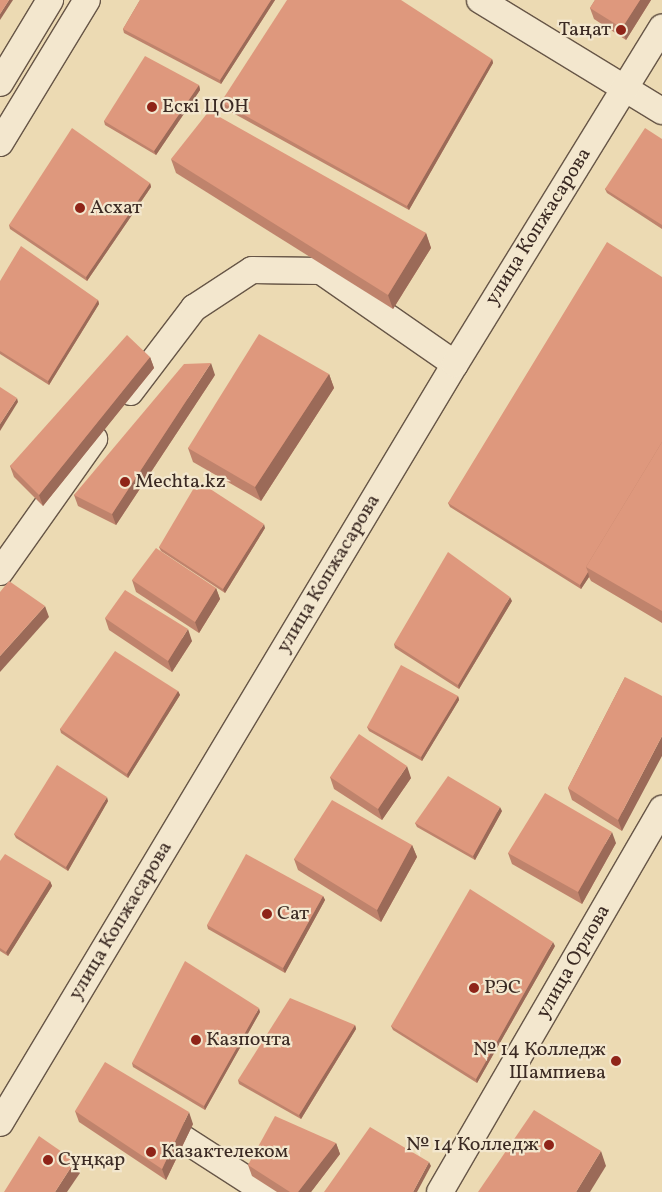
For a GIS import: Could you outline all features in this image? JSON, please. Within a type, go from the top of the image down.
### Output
[{"type":"street","points":[[0,83],[50,0]]},
{"type":"street","points":[[0,142],[87,0]]},
{"type":"street","points":[[480,0],[662,111]]},
{"type":"street","name":"улица Копжасарова","points":[[0,1123],[455,364],[662,27]]},
{"type":"street","points":[[0,572],[113,414],[194,308],[252,270],[321,271],[455,364]]},
{"type":"street","name":"улица Орлова","points":[[440,1192],[662,809]]},
{"type":"street","points":[[176,1134],[266,1192]]},
{"type":"building","points":[[0,0],[9,0],[0,14]]},
{"type":"building","points":[[140,0],[271,0],[220,80],[123,29]]},
{"type":"building","points":[[287,0],[401,0],[492,59],[407,206],[221,102]]},
{"type":"building","points":[[595,0],[640,0],[622,28],[590,8]]},
{"type":"building","name":"Ескі ЦОН","points":[[145,56],[199,85],[154,151],[104,121]]},
{"type":"building","points":[[209,111],[426,233],[388,295],[171,159]]},
{"type":"building","name":"Асхат","points":[[72,128],[150,183],[86,277],[9,225]]},
{"type":"building","points":[[645,128],[662,139],[662,225],[605,189]]},
{"type":"building","points":[[607,242],[662,277],[662,442],[586,567],[588,572],[580,585],[448,503]]},
{"type":"building","points":[[21,246],[98,300],[48,381],[0,351],[0,281]]},
{"type":"building","points":[[259,334],[329,374],[255,487],[188,448]]},
{"type":"building","points":[[127,335],[150,357],[39,495],[10,466]]},
{"type":"building","points":[[211,363],[112,514],[74,495],[184,364]]},
{"type":"building","points":[[0,387],[17,398],[0,424]]},
{"type":"building","points":[[662,442],[662,611],[586,567]]},
{"type":"building","points":[[198,481],[264,524],[223,589],[159,547]]},
{"type":"building","points":[[156,548],[216,588],[195,622],[132,580]]},
{"type":"building","points":[[448,552],[510,597],[458,685],[394,644]]},
{"type":"building","points":[[9,581],[45,606],[0,656],[0,592]]},
{"type":"building","points":[[125,590],[188,629],[168,661],[105,618]]},
{"type":"building","points":[[115,651],[178,691],[127,774],[60,729]]},
{"type":"building","points":[[401,665],[458,696],[421,757],[367,727]]},
{"type":"building","points":[[625,677],[662,696],[662,736],[618,820],[568,788]]},
{"type":"building","points":[[359,734],[407,766],[378,809],[330,777]]},
{"type":"building","points":[[57,765],[107,797],[66,867],[14,834]]},
{"type":"building","points":[[448,776],[500,807],[473,856],[415,823]]},
{"type":"building","points":[[545,793],[612,832],[578,892],[508,853]]},
{"type":"building","points":[[332,800],[412,845],[377,910],[294,859]]},
{"type":"building","points":[[5,854],[50,881],[6,952],[0,948],[0,861]]},
{"type":"building","name":"Сат","points":[[246,854],[323,896],[283,968],[207,925]]},
{"type":"building","name":"РЭС","points":[[470,889],[553,942],[476,1079],[391,1026]]},
{"type":"building","name":"Казпочта","points":[[185,961],[259,1008],[204,1106],[132,1063]]},
{"type":"building","points":[[290,998],[355,1025],[299,1115],[238,1080]]},
{"type":"building","name":"Казактелеком","points":[[105,1062],[189,1112],[162,1169],[75,1111]]},
{"type":"building","name":"№ 14 Колледж","points":[[534,1110],[601,1151],[576,1192],[478,1192]]},
{"type":"building","points":[[275,1116],[336,1143],[298,1192],[290,1192],[248,1165]]},
{"type":"building","points":[[370,1127],[429,1162],[413,1192],[324,1192]]},
{"type":"building","name":"Сұңқар","points":[[39,1136],[75,1161],[55,1192],[4,1192]]},
{"type":"place","name":"Таңат","points":[[621,30]]},
{"type":"place","name":"Ескі ЦОН","points":[[152,107]]},
{"type":"place","name":"Асхат","points":[[80,208]]},
{"type":"place","name":"Mechta.kz","points":[[125,482]]},
{"type":"place","name":"Сат","points":[[267,914]]},
{"type":"place","name":"РЭС","points":[[474,988]]},
{"type":"place","name":"Казпочта","points":[[196,1040]]},
{"type":"place","name":"№ 14 Колледж Шампиева","points":[[616,1061]]},
{"type":"place","name":"№ 14 Колледж","points":[[549,1145]]},
{"type":"place","name":"Казактелеком","points":[[151,1152]]},
{"type":"place","name":"Сұңқар","points":[[48,1160]]}]
